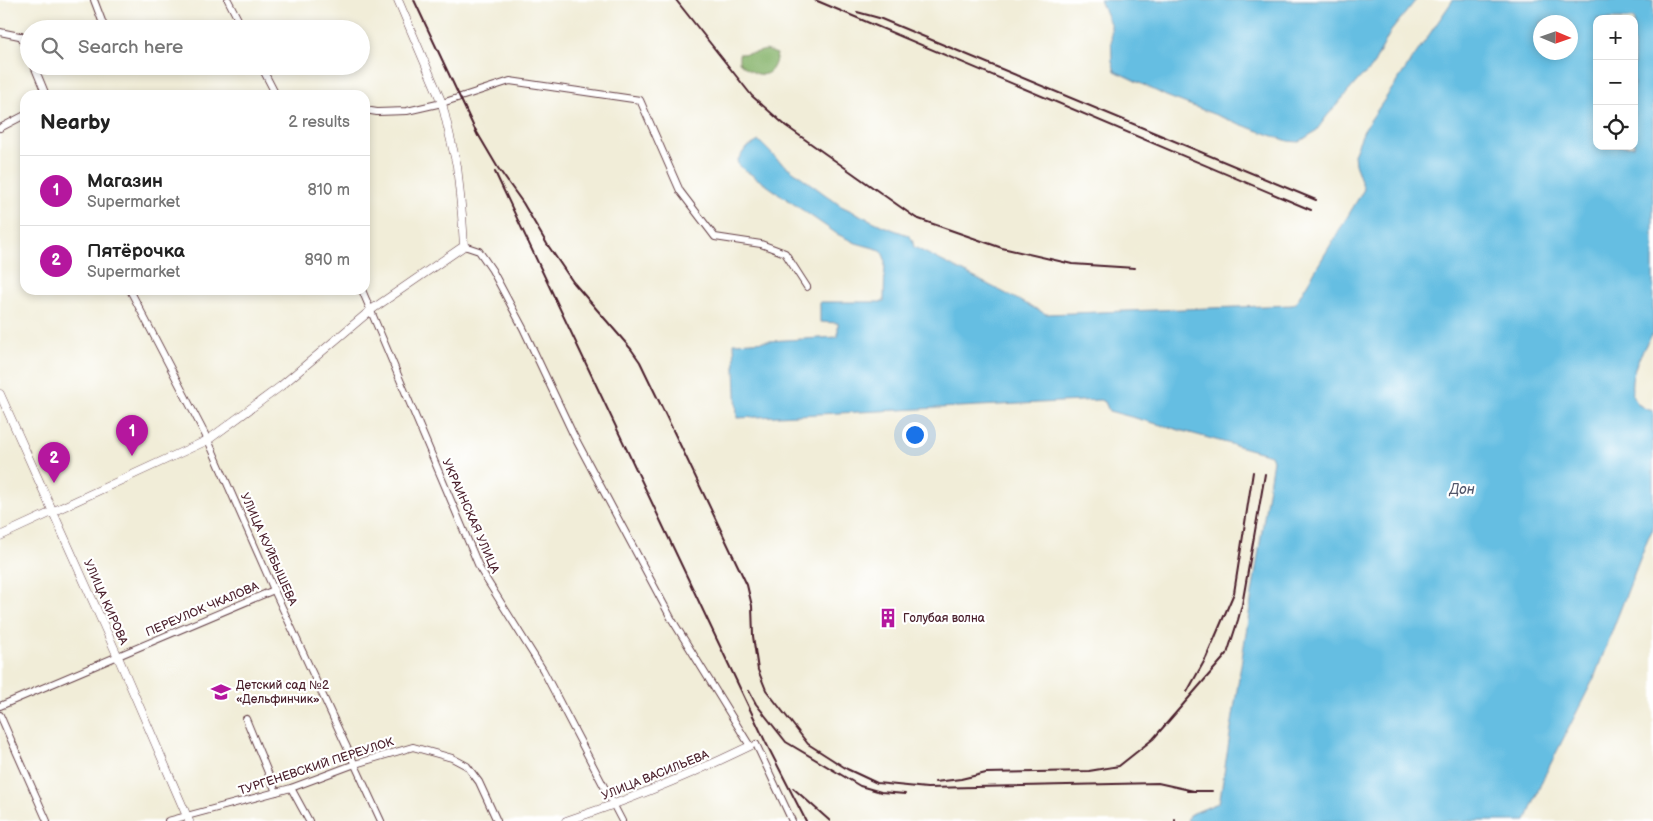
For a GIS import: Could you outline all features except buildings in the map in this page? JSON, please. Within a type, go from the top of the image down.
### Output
[{"type":"street","points":[[94,0],[102,20]]},
{"type":"street","points":[[228,0],[238,20]]},
{"type":"street","points":[[398,0],[442,103],[456,166],[464,246]]},
{"type":"street","points":[[0,32],[20,36]]},
{"type":"street","points":[[38,75],[44,90]]},
{"type":"street","points":[[266,75],[273,90]]},
{"type":"street","points":[[370,111],[408,111],[442,103],[510,81],[640,100],[680,191],[715,237],[761,244],[785,253],[807,287]]},
{"type":"street","points":[[0,128],[20,118]]},
{"type":"street","points":[[0,536],[208,440],[281,386],[370,310],[464,246]]},
{"type":"street","points":[[464,246],[478,251],[492,270],[523,328],[573,434],[671,618],[753,745],[792,821]]},
{"type":"street","name":"УЛИЦА КУЙБЫШЕВА","points":[[133,295],[208,440],[274,590],[381,821]]},
{"type":"street","name":"УКРАИНСКАЯ УЛИЦА","points":[[364,295],[480,569],[543,670],[622,821]]},
{"type":"street","name":"УЛИЦА КИРОВА","points":[[0,394],[188,818]]},
{"type":"street","name":"ПЕРЕУЛОК ЧКАЛОВА","points":[[0,706],[274,590]]},
{"type":"street","points":[[0,715],[47,821]]},
{"type":"street","points":[[246,719],[276,792]]},
{"type":"street","name":"УЛИЦА ВАСИЛЬЕВА","points":[[566,821],[613,806],[691,774],[753,745]]},
{"type":"street","name":"ТУРГЕНЕВСКИЙ ПЕРЕУЛОК","points":[[168,821],[188,818],[291,788],[355,764],[413,747],[452,758],[467,766],[479,782],[498,821]]},
{"type":"street","points":[[291,788],[309,821]]},
{"type":"green space","points":[[766,50],[777,54],[772,70],[767,73],[757,74],[739,62],[739,54]]},
{"type":"water","points":[[1100,0],[1416,0],[1391,31],[1371,69],[1361,77],[1316,131],[1299,142],[1288,141],[1253,129],[1166,96],[1115,71],[1112,61],[1111,26]]},
{"type":"water","name":"Дон","points":[[1453,0],[1653,0],[1653,333],[1634,370],[1632,391],[1635,400],[1642,407],[1653,411],[1653,529],[1594,678],[1542,781],[1526,821],[1187,821],[1189,815],[1218,803],[1220,799],[1273,460],[1271,455],[1109,411],[1105,402],[1100,400],[737,418],[734,343],[838,337],[838,323],[820,322],[820,302],[884,302],[885,259],[881,250],[856,243],[837,234],[739,166],[737,161],[746,148],[759,141],[778,160],[841,206],[883,226],[908,235],[912,239],[914,247],[1046,314],[1295,304],[1364,189],[1355,164],[1354,154],[1365,128]]},
{"type":"railway","points":[[414,0],[478,136]]},
{"type":"railway","points":[[676,0],[752,96],[786,126],[916,218],[1002,248],[1072,264],[1135,268]]},
{"type":"railway","points":[[815,0],[1311,210]]},
{"type":"railway","points":[[857,12],[879,18],[1316,200]]},
{"type":"railway","points":[[475,129],[498,168],[523,203],[547,244],[573,282],[640,362],[747,585],[752,606],[753,636],[758,670],[766,690],[808,744],[847,769],[877,783],[927,788],[1158,783],[1194,791]]},
{"type":"railway","points":[[495,172],[765,741],[806,821]]},
{"type":"railway","points":[[1187,692],[1206,658],[1234,593],[1253,472]]},
{"type":"railway","points":[[935,782],[961,779],[986,773],[1089,771],[1119,766],[1153,739],[1227,654],[1242,605],[1265,474]]},
{"type":"railway","points":[[749,691],[756,704],[786,742],[860,786],[881,792],[905,794]]},
{"type":"railway","points":[[793,788],[830,821]]},
{"type":"railway","points":[[1187,791],[1212,791]]},
{"type":"place","name":"Магазин","points":[[132,456]]},
{"type":"place","name":"Пятёрочка","points":[[54,483]]},
{"type":"place","name":"Голубая волна","points":[[888,618]]},
{"type":"place","name":"Детский сад №2 «Дельфинчик»","points":[[221,692]]}]
